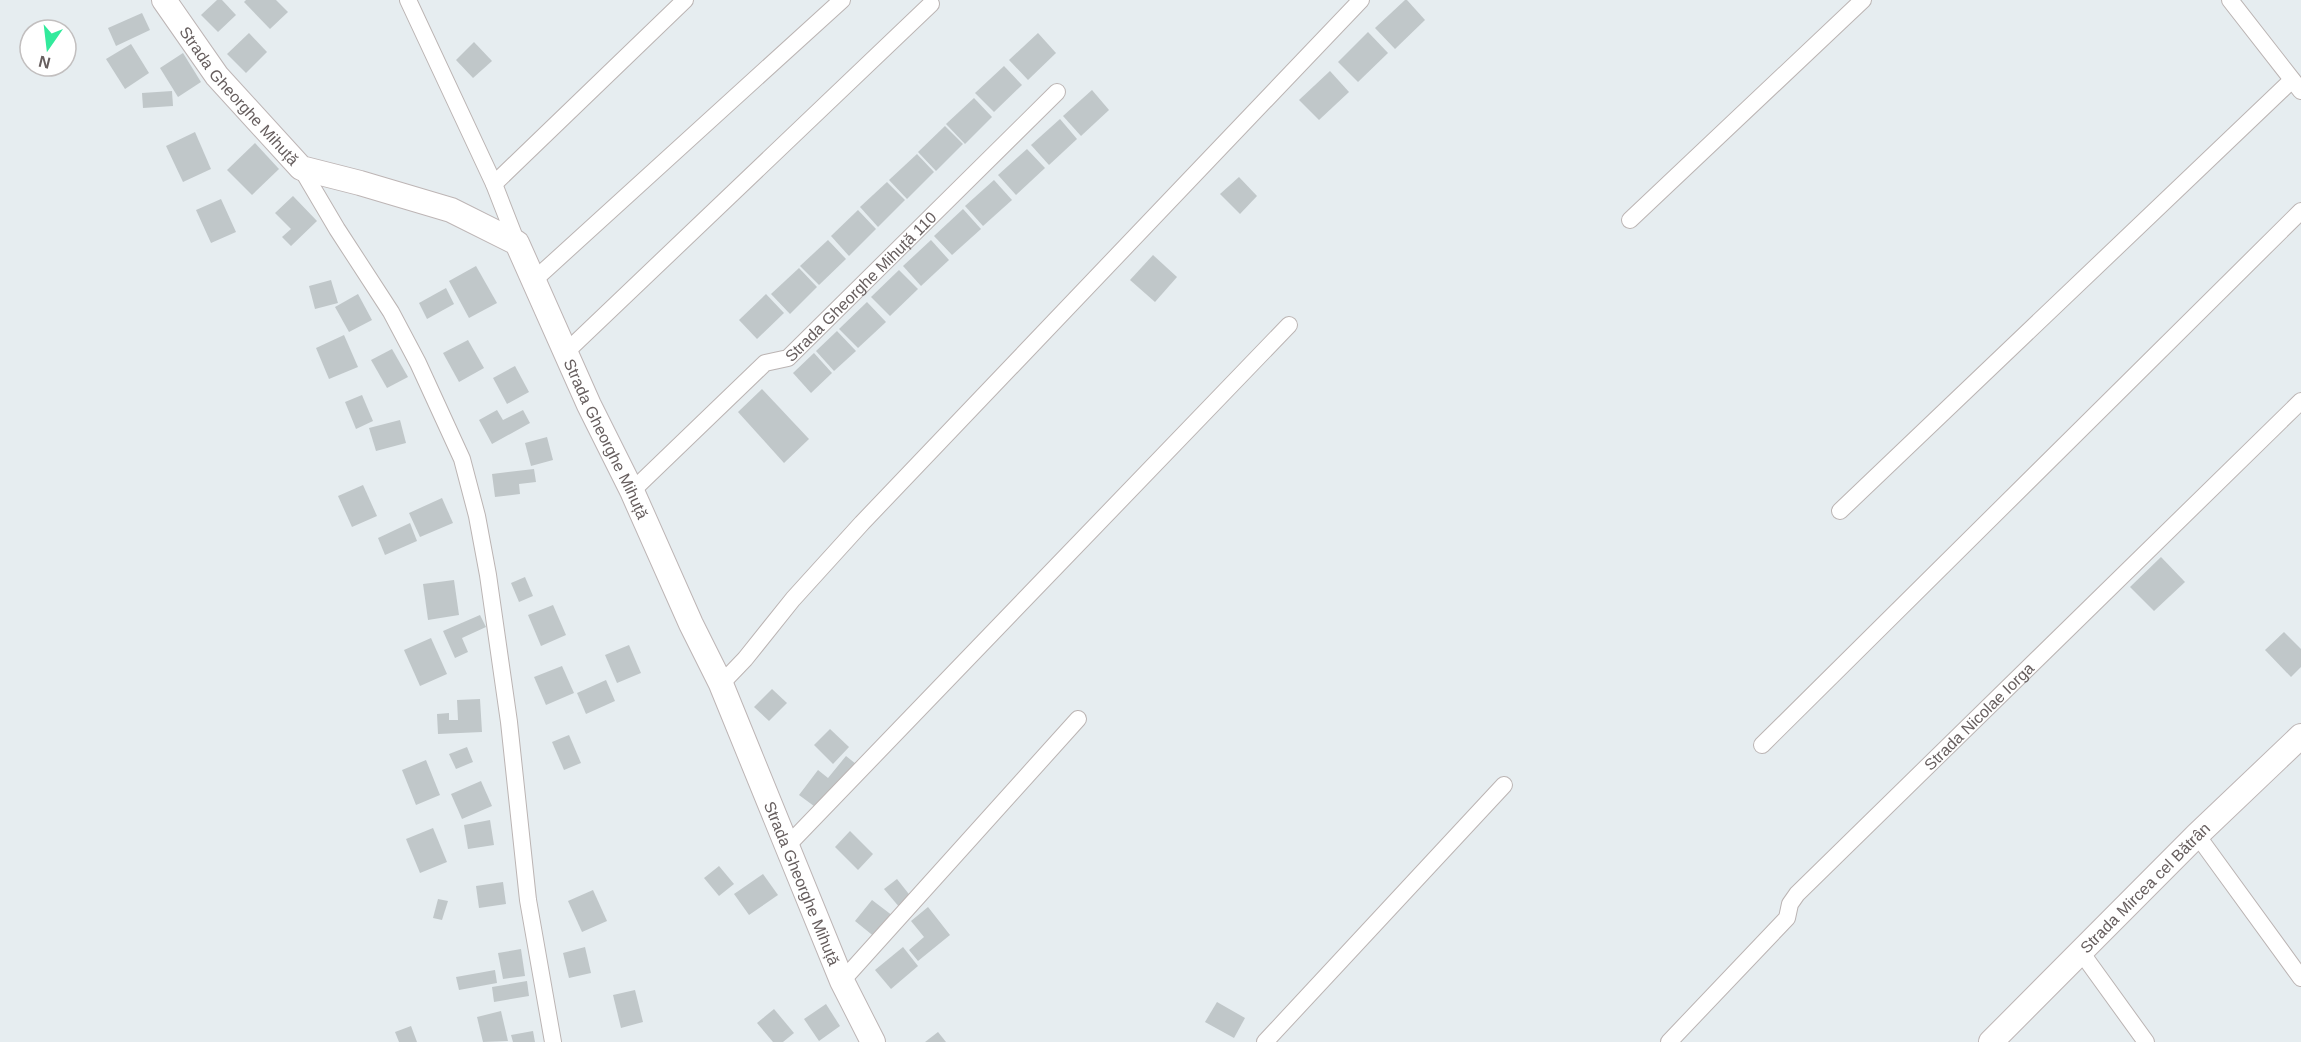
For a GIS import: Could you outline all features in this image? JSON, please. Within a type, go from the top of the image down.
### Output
[{"type":"street","name":"Strada Gheorghe Mihuță","points":[[164,0],[218,76],[301,168],[451,210],[517,243],[565,353],[721,684],[842,981],[873,1042]]},
{"type":"street","points":[[408,0],[494,184],[517,243]]},
{"type":"street","points":[[494,184],[685,0]]},
{"type":"street","points":[[533,280],[842,0]]},
{"type":"street","points":[[721,684],[745,659],[793,599],[862,523],[1361,0]]},
{"type":"street","points":[[1630,220],[1863,0]]},
{"type":"street","points":[[1840,511],[2297,86],[2230,0]]},
{"type":"street","points":[[565,353],[931,4]]},
{"type":"street","name":"Strada Gheorghe Mihuță 110","points":[[632,491],[765,363],[788,357],[1057,92]]},
{"type":"street","points":[[301,168],[337,229],[391,312],[418,363],[462,459],[477,516],[488,575],[509,722],[528,900],[553,1042]]},
{"type":"street","points":[[1762,744],[2301,211]]},
{"type":"street","points":[[787,846],[1288,325]]},
{"type":"street","name":"Strada Nicolae Iorga","points":[[1669,1042],[1787,918],[1790,904],[1797,894],[2301,401]]},
{"type":"street","points":[[842,981],[1078,719]]},
{"type":"street","name":"Strada Mircea cel Bătrân","points":[[1991,1042],[2197,835],[2301,736]]},
{"type":"street","points":[[1265,1042],[1504,785]]},
{"type":"street","points":[[2197,835],[2301,978]]},
{"type":"street","points":[[2081,952],[2146,1042]]},
{"type":"building","points":[[217,0],[222,0],[236,15],[218,32],[201,15]]},
{"type":"building","points":[[246,0],[276,0],[288,12],[270,29],[244,2]]},
{"type":"building","points":[[1405,0],[1425,20],[1395,49],[1375,28]]},
{"type":"building","points":[[142,13],[150,30],[116,46],[108,28]]},
{"type":"building","points":[[1368,32],[1388,53],[1358,82],[1338,62]]},
{"type":"building","points":[[249,33],[267,52],[246,73],[227,54]]},
{"type":"building","points":[[1038,33],[1056,53],[1028,80],[1009,60]]},
{"type":"building","points":[[474,42],[492,61],[473,78],[456,60]]},
{"type":"building","points":[[131,44],[149,73],[125,89],[106,59]]},
{"type":"building","points":[[183,53],[201,82],[178,97],[160,68]]},
{"type":"building","points":[[1004,66],[1022,85],[994,112],[975,93]]},
{"type":"building","points":[[1330,71],[1349,92],[1319,120],[1299,100]]},
{"type":"building","points":[[1092,90],[1109,110],[1081,136],[1063,116]]},
{"type":"building","points":[[172,91],[173,106],[143,108],[142,93]]},
{"type":"building","points":[[974,98],[992,117],[965,144],[946,124]]},
{"type":"building","points":[[1060,119],[1077,139],[1049,165],[1031,145]]},
{"type":"building","points":[[945,126],[963,144],[936,171],[918,152]]},
{"type":"building","points":[[195,132],[211,169],[183,182],[166,146]]},
{"type":"building","points":[[255,143],[279,169],[252,195],[227,170]]},
{"type":"building","points":[[1027,149],[1045,168],[1016,195],[998,175]]},
{"type":"building","points":[[917,154],[934,172],[907,199],[889,180]]},
{"type":"building","points":[[1239,177],[1257,196],[1240,214],[1220,194]]},
{"type":"building","points":[[994,180],[1012,200],[983,226],[965,206]]},
{"type":"building","points":[[887,182],[905,200],[878,227],[860,207]]},
{"type":"building","points":[[293,196],[317,221],[291,246],[282,237],[291,229],[275,213]]},
{"type":"building","points":[[221,199],[236,232],[211,243],[196,210]]},
{"type":"building","points":[[963,209],[981,229],[952,255],[934,236]]},
{"type":"building","points":[[858,210],[876,229],[849,256],[831,236]]},
{"type":"building","points":[[828,240],[846,259],[819,285],[800,266]]},
{"type":"building","points":[[931,240],[949,260],[921,286],[903,266]]},
{"type":"building","points":[[1153,255],[1177,277],[1155,302],[1130,280]]},
{"type":"building","points":[[476,266],[497,303],[469,318],[449,281]]},
{"type":"building","points":[[799,268],[817,287],[790,314],[771,294]]},
{"type":"building","points":[[899,270],[918,289],[890,316],[871,297]]},
{"type":"building","points":[[331,280],[338,303],[315,309],[309,286]]},
{"type":"building","points":[[446,288],[454,304],[427,319],[419,303]]},
{"type":"building","points":[[358,294],[372,320],[349,332],[335,307]]},
{"type":"building","points":[[766,294],[784,313],[757,339],[739,320]]},
{"type":"building","points":[[867,302],[886,322],[858,348],[839,329]]},
{"type":"building","points":[[837,331],[856,351],[834,371],[816,351]]},
{"type":"building","points":[[344,335],[358,367],[329,379],[316,348]]},
{"type":"building","points":[[468,340],[484,368],[459,382],[443,353]]},
{"type":"building","points":[[392,349],[408,377],[387,388],[371,360]]},
{"type":"building","points":[[814,353],[832,373],[811,393],[793,373]]},
{"type":"building","points":[[515,366],[529,392],[507,404],[493,378]]},
{"type":"building","points":[[762,389],[809,439],[784,463],[738,412]]},
{"type":"building","points":[[362,395],[373,421],[356,429],[345,402]]},
{"type":"building","points":[[497,410],[503,420],[523,410],[530,423],[492,444],[479,420]]},
{"type":"building","points":[[400,420],[406,443],[376,451],[369,428]]},
{"type":"building","points":[[547,437],[553,460],[531,466],[525,443]]},
{"type":"building","points":[[534,469],[536,482],[519,484],[520,494],[495,497],[492,474]]},
{"type":"building","points":[[363,485],[377,516],[352,527],[338,496]]},
{"type":"building","points":[[442,498],[453,523],[420,537],[409,513]]},
{"type":"building","points":[[410,523],[417,541],[385,555],[378,538]]},
{"type":"building","points":[[2161,557],[2185,582],[2154,611],[2130,587]]},
{"type":"building","points":[[525,577],[533,596],[519,602],[511,583]]},
{"type":"building","points":[[454,580],[459,615],[428,620],[423,584]]},
{"type":"building","points":[[553,605],[566,635],[541,646],[528,615]]},
{"type":"building","points":[[480,615],[486,627],[462,638],[468,652],[455,658],[443,631]]},
{"type":"building","points":[[2284,632],[2301,649],[2301,667],[2291,677],[2265,650]]},
{"type":"building","points":[[431,638],[447,674],[420,686],[404,650]]},
{"type":"building","points":[[629,645],[641,673],[617,683],[605,655]]},
{"type":"building","points":[[562,666],[574,693],[546,705],[534,677]]},
{"type":"building","points":[[606,680],[615,701],[586,714],[577,693]]},
{"type":"building","points":[[772,689],[787,703],[769,721],[754,707]]},
{"type":"building","points":[[480,699],[482,732],[438,734],[437,714],[449,713],[449,720],[458,720],[457,700]]},
{"type":"building","points":[[830,729],[849,747],[833,764],[814,745]]},
{"type":"building","points":[[569,735],[581,763],[564,770],[552,742]]},
{"type":"building","points":[[467,747],[473,762],[456,769],[449,754]]},
{"type":"building","points":[[846,756],[856,764],[818,809],[799,795],[818,770],[828,778]]},
{"type":"building","points":[[426,760],[440,795],[416,805],[402,770]]},
{"type":"building","points":[[481,781],[492,806],[462,819],[451,794]]},
{"type":"building","points":[[490,820],[494,845],[468,849],[464,825]]},
{"type":"building","points":[[433,828],[447,862],[420,873],[406,839]]},
{"type":"building","points":[[850,831],[873,854],[858,870],[835,847]]},
{"type":"building","points":[[719,866],[734,884],[719,896],[704,878]]},
{"type":"building","points":[[763,874],[778,895],[749,915],[734,894]]},
{"type":"building","points":[[897,879],[912,898],[900,908],[884,889]]},
{"type":"building","points":[[503,882],[506,904],[479,908],[476,886]]},
{"type":"building","points":[[593,890],[607,921],[582,932],[568,901]]},
{"type":"building","points":[[438,899],[448,901],[442,920],[433,918]]},
{"type":"building","points":[[872,900],[893,916],[876,938],[855,921]]},
{"type":"building","points":[[928,907],[950,935],[918,961],[909,950],[924,937],[911,921]]},
{"type":"building","points":[[585,947],[591,973],[569,978],[563,953]]},
{"type":"building","points":[[903,947],[918,966],[891,989],[875,970]]},
{"type":"building","points":[[521,949],[525,976],[503,979],[498,953]]},
{"type":"building","points":[[495,970],[497,983],[459,990],[456,977]]},
{"type":"building","points":[[527,981],[529,996],[494,1002],[492,987]]},
{"type":"building","points":[[635,990],[643,1022],[621,1028],[613,995]]},
{"type":"building","points":[[1217,1002],[1245,1018],[1234,1038],[1205,1022]]},
{"type":"building","points":[[826,1004],[840,1026],[819,1041],[804,1019]]},
{"type":"building","points":[[774,1009],[794,1033],[783,1042],[773,1042],[757,1023]]},
{"type":"building","points":[[501,1011],[508,1041],[483,1042],[477,1017]]},
{"type":"building","points":[[411,1026],[417,1042],[399,1042],[395,1032]]},
{"type":"building","points":[[533,1031],[535,1042],[513,1042],[511,1035]]},
{"type":"building","points":[[938,1032],[946,1042],[925,1042]]}]
